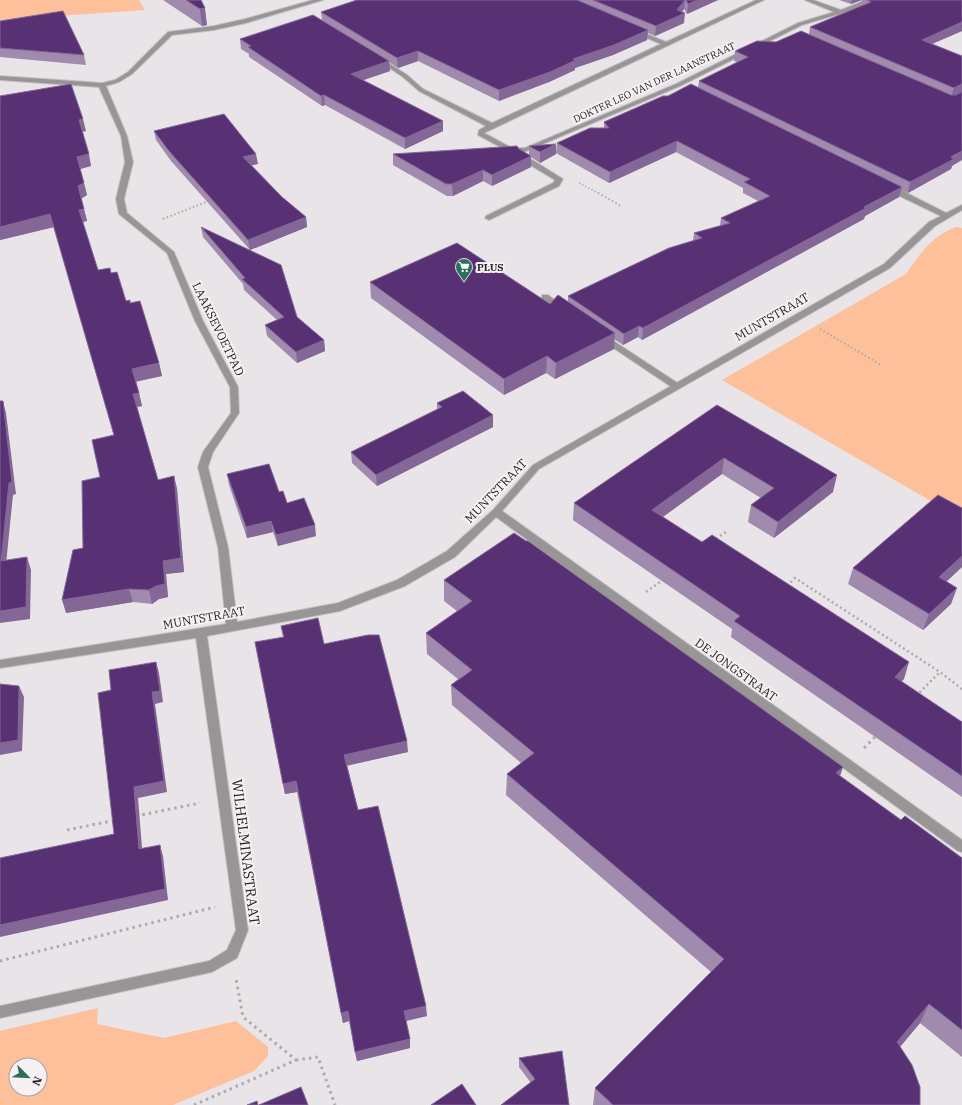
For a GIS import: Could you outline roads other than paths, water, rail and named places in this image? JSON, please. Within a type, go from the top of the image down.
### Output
[{"type":"street","points":[[0,78],[102,85],[116,81],[130,73],[170,33],[214,28],[246,21],[320,0]]},
{"type":"street","points":[[489,218],[556,184],[559,179],[523,157],[520,151],[510,150],[480,134],[481,131],[761,0]]},
{"type":"street","points":[[808,0],[840,12]]},
{"type":"street","name":"DOKTER LEO VAN DER LAANSTRAAT","points":[[520,151],[678,85],[786,31],[812,20],[840,12],[871,0]]},
{"type":"street","points":[[631,30],[666,44]]},
{"type":"street","points":[[786,31],[793,34]]},
{"type":"street","points":[[373,56],[405,76],[421,90],[492,126]]},
{"type":"street","name":"LAAKSEVOETPAD","points":[[102,85],[124,136],[129,162],[120,199],[123,214],[170,252],[199,321],[234,387],[235,413],[208,452],[203,467],[223,547],[232,627]]},
{"type":"street","points":[[678,85],[685,88]]},
{"type":"street","points":[[883,184],[956,212]]},
{"type":"street","name":"MUNTSTRAAT","points":[[0,664],[201,634],[340,607],[401,583],[451,554],[496,512],[536,467],[887,266],[932,224],[956,212]]},
{"type":"street","points":[[545,297],[571,315]]},
{"type":"street","points":[[597,333],[676,386]]},
{"type":"street","name":"DE JONGSTRAAT","points":[[496,512],[626,607],[962,847]]},
{"type":"street","name":"WILHELMINASTRAAT","points":[[0,1012],[212,966],[232,954],[242,930],[201,634]]},
{"type":"place","name":"PLUS","points":[[464,282]]}]
